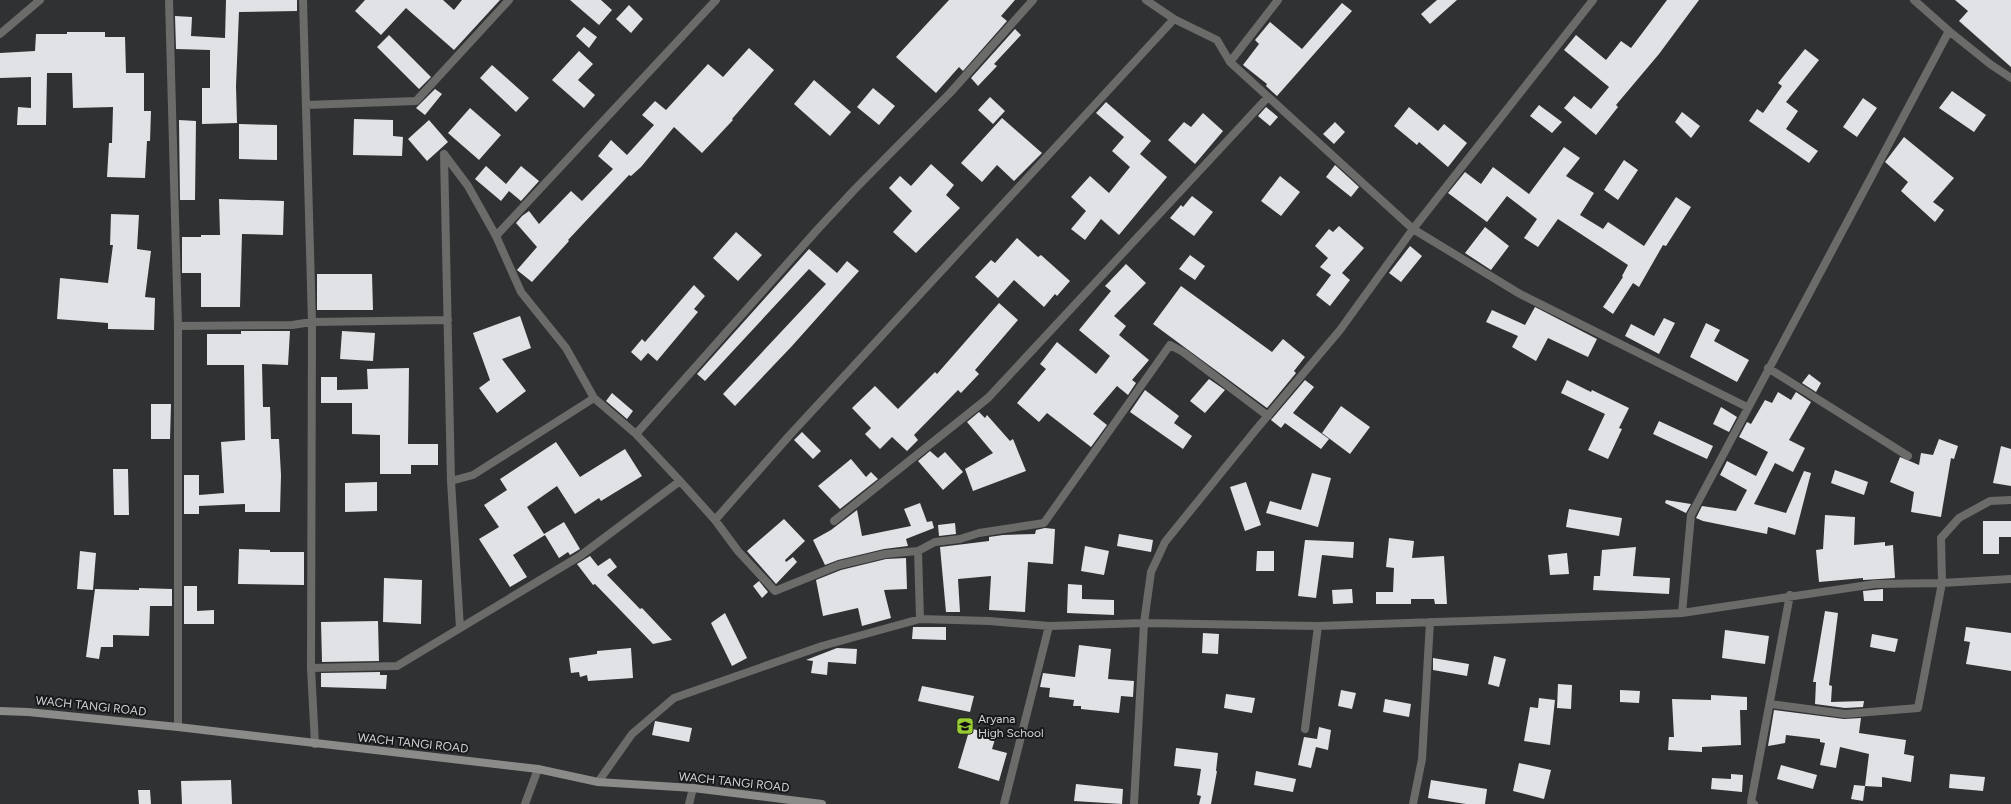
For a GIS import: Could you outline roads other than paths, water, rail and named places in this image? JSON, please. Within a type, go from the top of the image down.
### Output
[{"type":"main road","name":"WACH TANGI ROAD","points":[[0,711],[28,712],[178,728],[538,769],[598,782],[693,788],[822,804]]},
{"type":"street","points":[[0,34],[40,0]]},
{"type":"street","points":[[169,0],[178,326],[178,728]]},
{"type":"street","points":[[303,0],[312,322],[311,668],[315,744]]},
{"type":"street","points":[[306,104],[416,101],[509,0]]},
{"type":"street","points":[[496,236],[716,0]]},
{"type":"street","points":[[636,434],[822,225],[950,94],[1033,0]]},
{"type":"street","points":[[1146,0],[1174,19],[1217,40],[1230,62],[1413,229],[1520,294],[1747,407]]},
{"type":"street","points":[[1230,62],[1278,0]]},
{"type":"street","points":[[1134,804],[1144,623],[1151,572],[1166,542],[1340,330],[1413,229],[1593,0]]},
{"type":"street","points":[[1914,0],[1990,64],[2011,78]]},
{"type":"street","points":[[715,520],[800,424],[1174,19]]},
{"type":"street","points":[[1682,613],[1691,515],[1747,407],[1949,31]]},
{"type":"street","points":[[834,521],[988,398],[1268,97]]},
{"type":"street","points":[[460,628],[451,481],[444,154],[468,186],[496,236],[521,292],[566,348],[594,398],[636,434],[715,520],[738,551],[775,591],[839,565],[885,554],[918,551],[935,542],[960,539],[979,533],[1044,523],[1170,345],[1183,352],[1268,416]]},
{"type":"street","points":[[178,326],[292,325],[312,322],[448,320]]},
{"type":"street","points":[[1768,368],[1908,456]]},
{"type":"street","points":[[451,481],[473,476],[594,398]]},
{"type":"street","points":[[311,668],[397,666],[580,556],[680,481]]},
{"type":"street","points":[[1770,704],[1845,714],[1918,708],[1942,583],[1941,538],[1959,518],[1990,500],[2011,500]]},
{"type":"street","points":[[918,551],[920,619]]},
{"type":"street","points":[[598,782],[632,734],[674,698],[822,646],[920,619],[989,621],[1049,626],[1144,623],[1318,626],[1682,613],[1875,584],[1942,583],[2011,579]]},
{"type":"street","points":[[1754,804],[1751,802],[1790,596]]},
{"type":"street","points":[[1413,804],[1422,759],[1430,622]]},
{"type":"street","points":[[1004,804],[1049,626]]},
{"type":"street","points":[[1305,729],[1318,626]]},
{"type":"street","points":[[525,804],[538,769]]},
{"type":"street","points":[[689,804],[693,788]]},
{"type":"place","name":"Aryana High School","points":[[965,726]]}]
